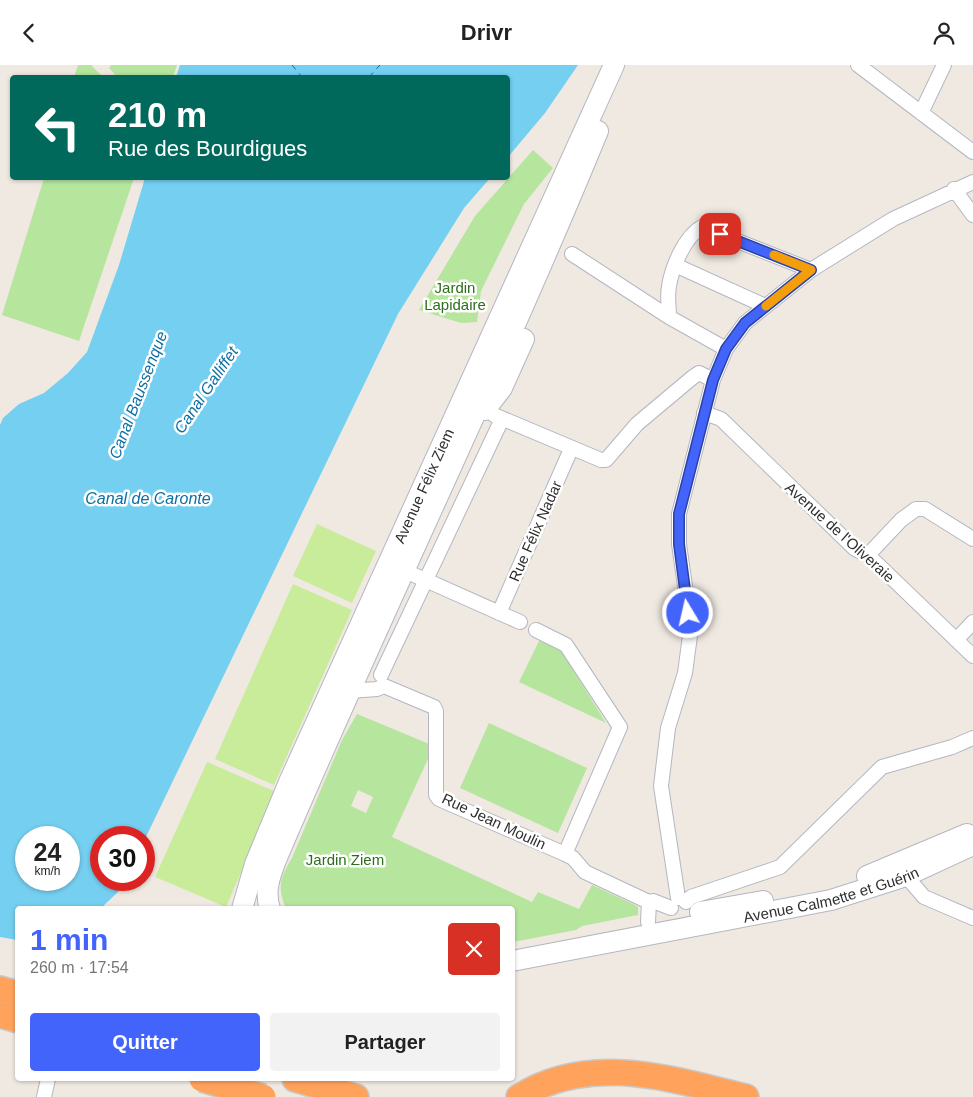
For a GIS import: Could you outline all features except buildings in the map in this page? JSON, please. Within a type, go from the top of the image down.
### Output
[{"type":"highway","points":[[0,989],[15,993]]},
{"type":"highway","points":[[0,1015],[15,1019]]},
{"type":"highway","points":[[519,1097],[555,1080],[572,1075],[603,1072],[659,1076],[746,1097]]},
{"type":"highway","points":[[209,1081],[263,1097]]},
{"type":"highway","points":[[302,1081],[356,1097]]},
{"type":"main road","name":"Avenue Félix Ziem","points":[[243,906],[255,865],[293,773],[614,65]]},
{"type":"main road","name":"Avenue Félix Ziem","points":[[269,906],[267,899],[269,879],[403,570],[502,388],[544,294],[546,276],[541,269],[608,107],[628,65]]},
{"type":"main road","name":"Avenue Calmette et Guérin","points":[[515,960],[680,911],[810,892],[884,871],[973,832]]},
{"type":"main road","name":"Avenue Calmette et Guérin","points":[[515,947],[648,922],[680,911],[815,903],[906,877],[973,845]]},
{"type":"main road","points":[[214,1097],[216,1081]]},
{"type":"main road","points":[[242,1097],[245,1081]]},
{"type":"street","points":[[858,65],[973,152]]},
{"type":"street","points":[[921,113],[944,65]]},
{"type":"street","points":[[680,911],[661,786],[668,728],[685,673],[690,628],[679,544],[679,514],[713,380],[726,349],[745,323],[811,270],[893,219],[954,189],[973,182]]},
{"type":"street","points":[[954,189],[973,215]]},
{"type":"street","points":[[669,317],[669,287],[675,265],[693,231],[702,227],[811,270]]},
{"type":"street","points":[[572,254],[669,317],[726,349]]},
{"type":"street","points":[[675,265],[765,306]]},
{"type":"street","points":[[488,412],[571,449],[601,460],[606,459],[637,424],[699,373],[713,380]]},
{"type":"street","name":"Avenue Félix Ziem","points":[[382,681],[425,581],[488,412]]},
{"type":"street","name":"Avenue de l'Oliveraie","points":[[704,413],[720,419],[855,549],[868,555],[973,656]]},
{"type":"street","name":"Rue Félix Nadar","points":[[499,613],[571,449]]},
{"type":"street","points":[[868,555],[901,520],[916,509],[925,509],[973,539]]},
{"type":"street","points":[[403,570],[520,622]]},
{"type":"street","points":[[956,640],[973,622]]},
{"type":"street","points":[[536,629],[566,645],[620,727],[565,854]]},
{"type":"street","points":[[349,691],[377,689],[382,681],[364,657]]},
{"type":"street","name":"Rue Jean Moulin","points":[[382,681],[434,707],[436,711],[436,795],[440,799],[565,854],[573,858],[585,872],[649,902],[654,901],[680,911]]},
{"type":"street","points":[[680,911],[691,897],[780,867],[871,776],[896,761],[952,747],[973,738]]},
{"type":"street","points":[[884,871],[906,877],[924,897],[973,918]]},
{"type":"street","points":[[648,922],[649,902]]},
{"type":"street","points":[[44,1097],[48,1081]]},
{"type":"green space","points":[[78,65],[91,65],[101,75],[75,75]]},
{"type":"green space","points":[[111,65],[177,65],[174,75],[115,75],[109,68]]},
{"type":"green space","name":"Jardin Lapidaire","points":[[533,150],[553,168],[524,204],[481,291],[477,322],[461,323],[419,310],[475,216],[507,180],[510,180],[510,176]]},
{"type":"green space","points":[[43,180],[133,180],[79,341],[2,315]]},
{"type":"green space","points":[[317,524],[376,551],[352,603],[293,576]]},
{"type":"green space","points":[[293,584],[352,610],[274,785],[215,759]]},
{"type":"green space","points":[[539,641],[560,649],[606,723],[519,682]]},
{"type":"green space","name":"Jardin Ziem","points":[[357,714],[434,746],[392,837],[532,902],[538,892],[579,909],[592,885],[638,907],[638,915],[582,926],[576,930],[515,942],[515,906],[285,906],[281,894],[281,882],[342,740]],"holes":[[[358,790],[373,797],[366,813],[351,806]]]},
{"type":"green space","points":[[489,723],[587,768],[558,833],[460,788]]},
{"type":"green space","points":[[207,762],[276,792],[226,906],[155,877]]},
{"type":"water","points":[[180,65],[578,65],[545,113],[510,155],[510,75],[177,75]]},
{"type":"water","name":"Canal de Caronte","points":[[144,180],[488,180],[464,208],[398,314],[151,826],[90,826],[90,891],[119,891],[103,906],[15,906],[15,940],[0,937],[0,425],[3,418],[19,404],[44,393],[68,373],[87,352],[119,265]]},
{"type":"ferry route","points":[[292,65],[300,75]]},
{"type":"ferry route","points":[[371,75],[380,65]]},
{"type":"slow traffic","points":[[766,306],[811,270],[774,255]]},
{"type":"route","points":[[688,613],[679,544],[679,514],[713,380],[726,349],[745,323],[811,270],[720,234]]},
{"type":"water label","name":"Canal Galliffet","points":[[206,390]]},
{"type":"water label","name":"Canal Baussenque","points":[[138,395]]}]
